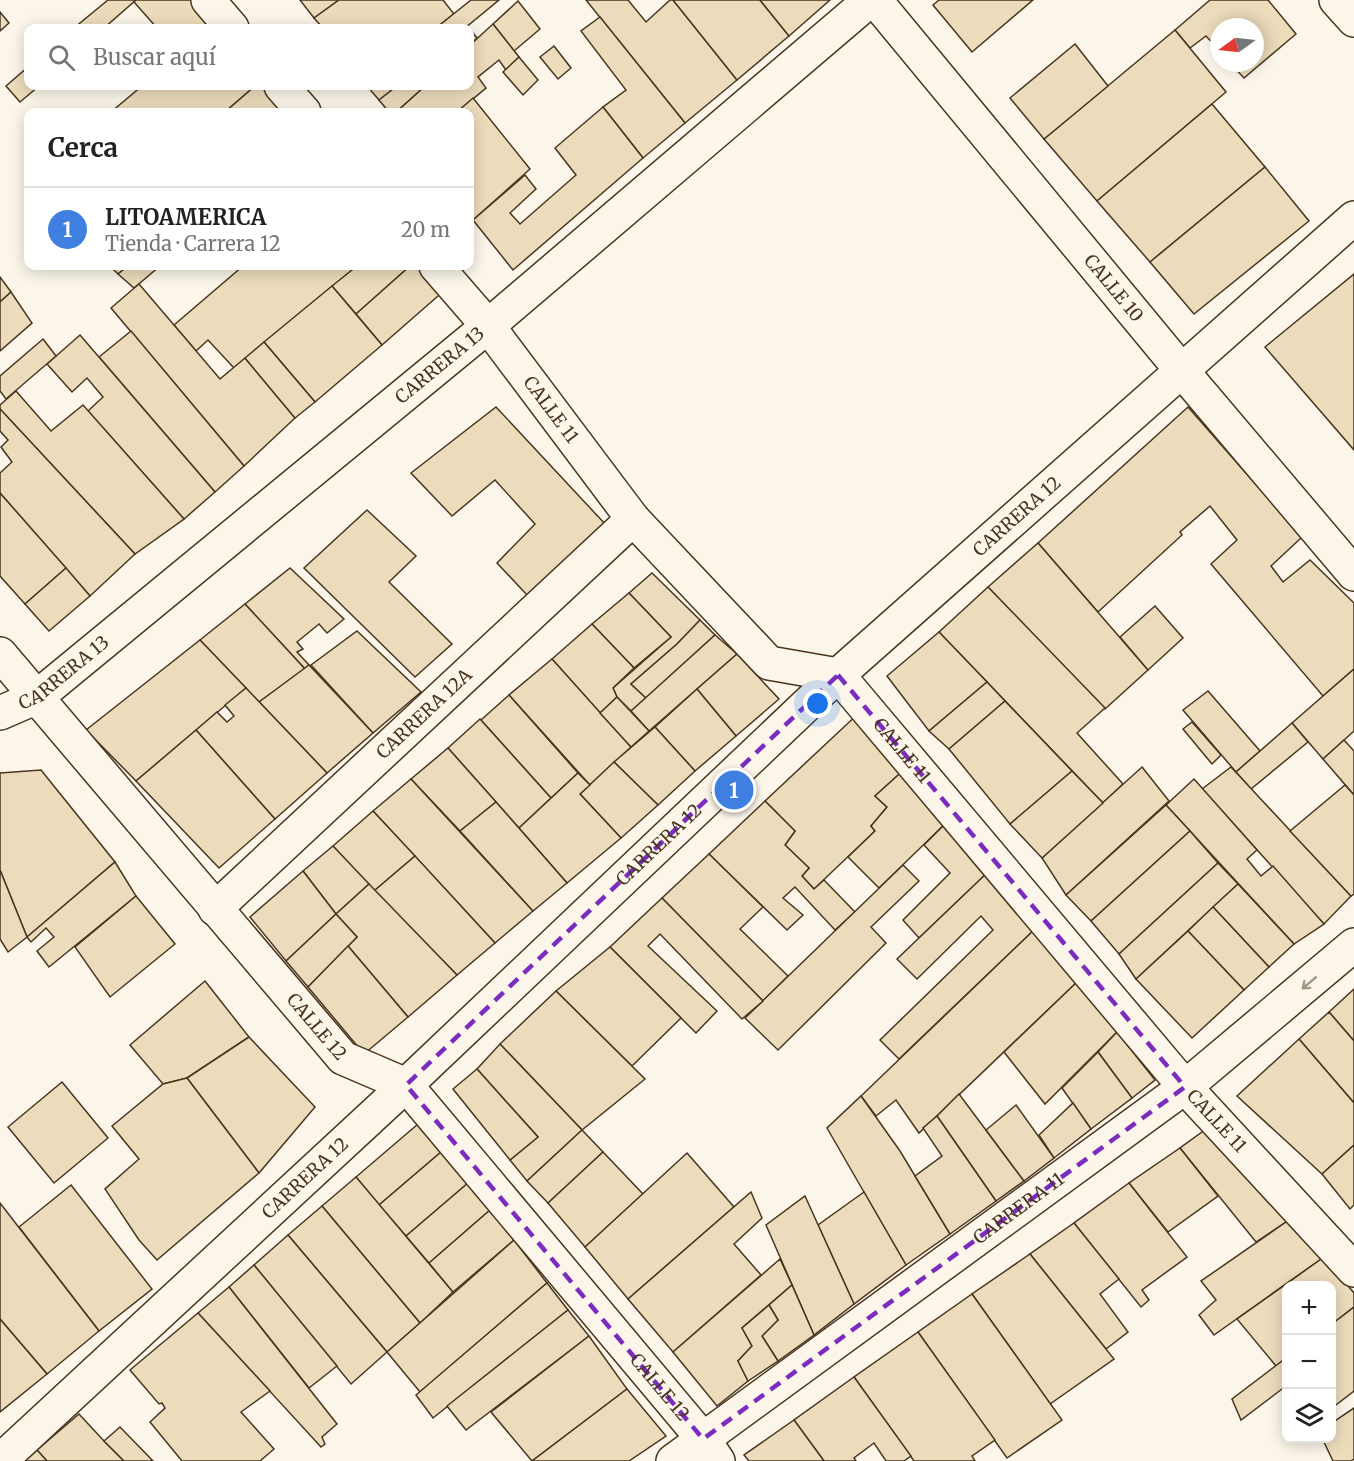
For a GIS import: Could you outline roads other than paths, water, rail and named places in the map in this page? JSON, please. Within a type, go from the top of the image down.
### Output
[{"type":"street","points":[[208,0],[229,24]]},
{"type":"street","name":"CARRERA 13","points":[[0,713],[37,698],[488,326],[870,0]]},
{"type":"street","name":"CALLE 10","points":[[875,0],[1182,371],[1354,574]]},
{"type":"street","points":[[1336,0],[1354,20]]},
{"type":"street","points":[[285,90],[300,108]]},
{"type":"street","name":"CARRERA 12","points":[[0,1461],[405,1085],[838,675],[1354,218]]},
{"type":"street","name":"CALLE 11","points":[[439,270],[488,326],[633,519],[768,663],[838,675],[1185,1087],[1354,1270]]},
{"type":"street","name":"CARRERA 12A","points":[[215,909],[633,519]]},
{"type":"street","name":"CALLE 12","points":[[0,654],[343,1058],[405,1085],[710,1450]]},
{"type":"street","name":"CARRERA 11","points":[[673,1461],[710,1450],[1185,1087],[1354,945]]},
{"type":"place","name":"LITOAMERICA","points":[[734,790]]}]
